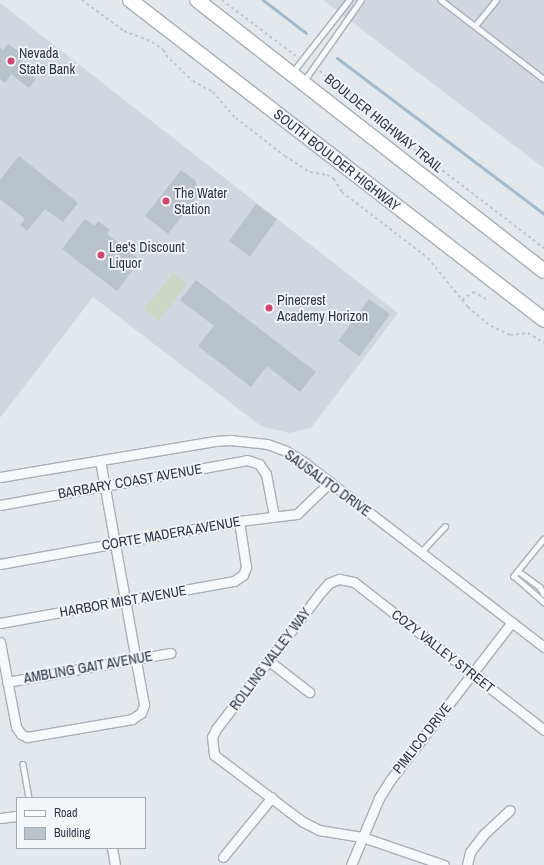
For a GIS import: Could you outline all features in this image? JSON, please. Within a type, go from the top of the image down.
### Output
[{"type":"main road","name":"SOUTH BOULDER HIGHWAY","points":[[130,0],[544,320]]},
{"type":"main road","points":[[197,0],[544,271]]},
{"type":"street","name":"SAUSALITO DRIVE","points":[[0,477],[215,441],[248,441],[286,451],[330,482],[544,647]]},
{"type":"street","name":"BARBARY COAST AVENUE","points":[[0,505],[247,460],[259,464],[266,474],[274,516]]},
{"type":"street","points":[[0,642],[16,727],[21,734],[27,737],[132,719],[141,713],[144,705],[100,461]]},
{"type":"street","name":"CORTE MADERA AVENUE","points":[[0,564],[238,521],[297,514],[330,482]]},
{"type":"street","name":"HARBOR MIST AVENUE","points":[[0,623],[234,582],[244,575],[246,567],[238,521]]},
{"type":"street","name":"ROLLING VALLEY WAY","points":[[272,797],[214,755],[211,747],[216,729],[320,593],[329,583],[339,579]]},
{"type":"street","name":"COZY VALLEY STREET","points":[[339,579],[354,582],[544,730]]},
{"type":"street","name":"PIMLICO DRIVE","points":[[351,865],[379,798],[391,778],[512,622]]},
{"type":"street","name":"AMBLING GAIT AVENUE","points":[[7,682],[170,653]]},
{"type":"street","points":[[269,661],[309,692]]},
{"type":"street","points":[[223,857],[272,797],[303,822],[319,830],[362,837],[444,865]]},
{"type":"street","points":[[467,865],[470,852],[484,834],[510,810]]},
{"type":"street","points":[[0,818],[16,816]]},
{"type":"street","points":[[112,849],[115,865]]},
{"type":"lane","points":[[291,73],[348,0]]},
{"type":"lane","points":[[303,82],[360,0]]},
{"type":"lane","points":[[441,0],[544,79]]},
{"type":"lane","points":[[475,26],[496,0]]},
{"type":"lane","points":[[421,552],[445,526]]},
{"type":"lane","points":[[544,539],[514,576],[544,602]]},
{"type":"lane","points":[[518,571],[540,587],[544,594]]},
{"type":"lane","points":[[23,764],[29,797]]},
{"type":"path","points":[[82,0],[124,31],[152,42],[164,50],[166,55],[193,81],[213,92],[236,118],[285,156],[310,172],[327,175],[334,179],[342,192],[428,258],[444,275],[462,300],[477,316],[503,333],[510,335],[528,333],[544,343]]},
{"type":"path","points":[[222,0],[302,60]]},
{"type":"path","name":"BOULDER HIGHWAY TRAIL","points":[[314,68],[374,112],[395,134],[544,248]]},
{"type":"path","points":[[462,300],[473,292],[486,299]]},
{"type":"shaded area","points":[[323,0],[544,0],[544,168]]},
{"type":"shaded area","points":[[0,3],[398,313],[311,428],[289,433],[261,426],[93,297],[0,418]]},
{"type":"green space","points":[[173,273],[187,284],[159,320],[145,309]]},
{"type":"building","name":"Nevada State Bank","points":[[8,44],[25,56],[18,66],[36,79],[29,88],[11,74],[5,83],[0,79],[0,47],[3,50]]},
{"type":"building","points":[[19,156],[78,203],[63,222],[45,209],[27,231],[20,225],[25,219],[0,199],[0,180]]},
{"type":"building","points":[[181,170],[196,181],[198,196],[168,234],[145,216]]},
{"type":"building","points":[[256,204],[277,219],[250,256],[229,241]]},
{"type":"building","name":"Lee's Discount Liquor","points":[[85,219],[95,226],[98,221],[110,230],[107,234],[140,260],[117,291],[62,249]]},
{"type":"building","points":[[196,280],[316,372],[300,392],[267,366],[251,387],[198,346],[214,326],[180,300]]},
{"type":"building","points":[[369,299],[390,314],[359,356],[338,341]]},
{"type":"waterway","points":[[263,0],[306,33]]},
{"type":"waterway","points":[[337,58],[544,214]]},
{"type":"place","name":"Nevada State Bank","points":[[11,61]]},
{"type":"place","name":"The Water Station","points":[[166,201]]},
{"type":"place","name":"Lee's Discount Liquor","points":[[101,255]]},
{"type":"place","name":"Pinecrest Academy Horizon","points":[[269,308]]}]
